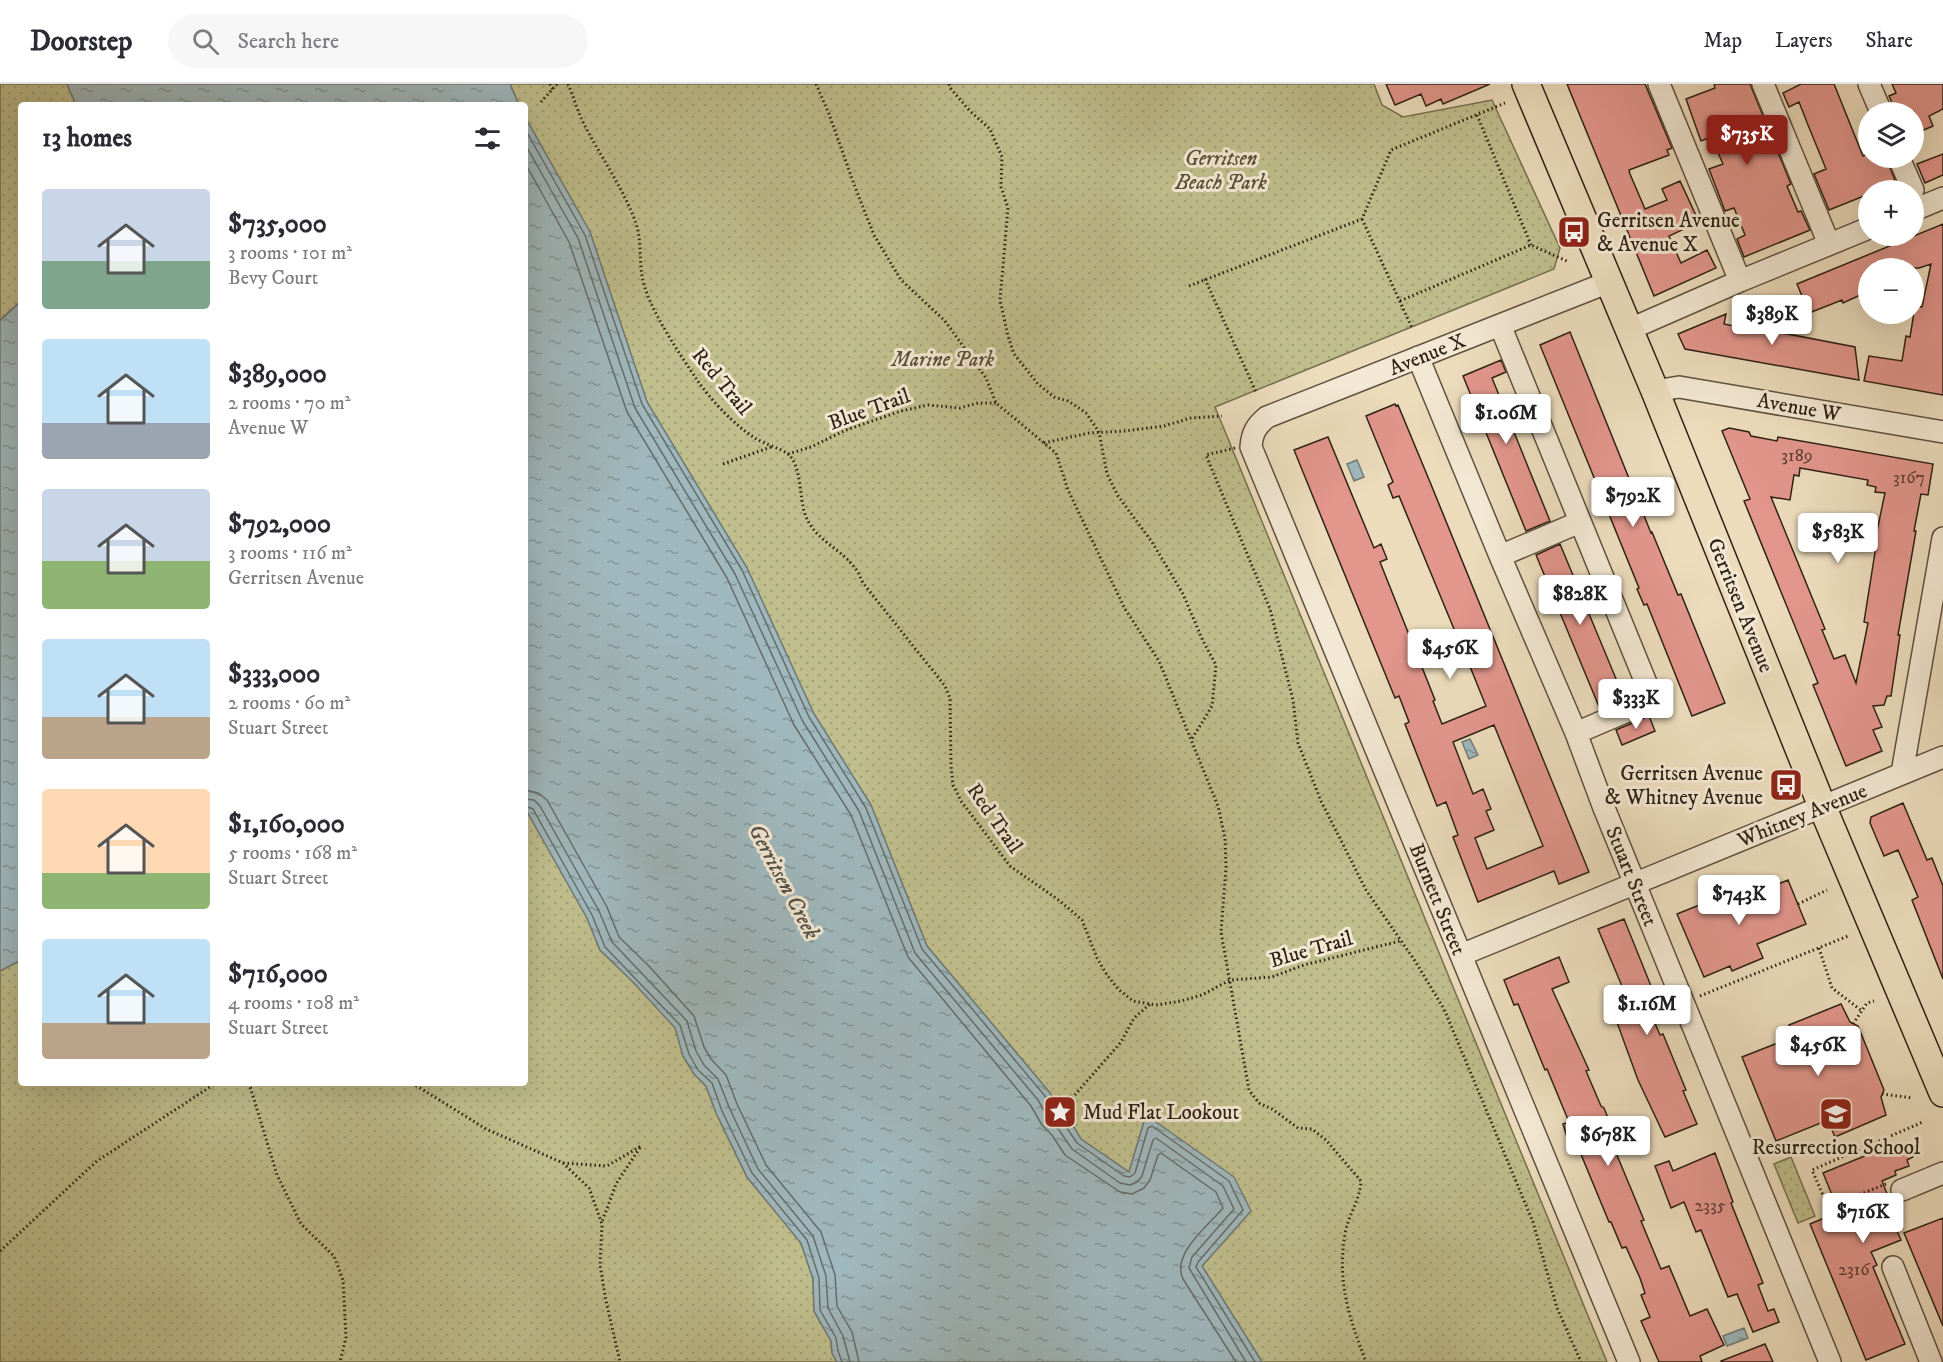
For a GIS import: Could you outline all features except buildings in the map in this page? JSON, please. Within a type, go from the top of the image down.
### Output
[{"type":"main road","name":"Gerritsen Avenue","points":[[1526,84],[1655,391],[1822,806],[1943,1093]]},
{"type":"street","points":[[1659,84],[1740,281]]},
{"type":"street","points":[[1763,84],[1829,244]]},
{"type":"street","points":[[1869,84],[1877,102]]},
{"type":"street","points":[[1924,199],[1943,198]]},
{"type":"street","points":[[1628,330],[1858,232]]},
{"type":"street","name":"Avenue X","points":[[1252,435],[1259,423],[1267,417],[1609,282]]},
{"type":"street","points":[[1500,325],[1653,700],[1576,733]]},
{"type":"street","name":"Stuart Street","points":[[1418,357],[1576,733],[1604,808],[1830,1362]]},
{"type":"street","name":"Avenue W","points":[[1655,391],[1679,387],[1943,432]]},
{"type":"street","name":"Burnett Street","points":[[1252,435],[1251,447],[1629,1362]]},
{"type":"street","points":[[1500,556],[1580,522]]},
{"type":"street","points":[[1902,773],[1943,538]]},
{"type":"street","name":"Whitney Avenue","points":[[1461,955],[1943,757]]},
{"type":"street","points":[[1896,1186],[1943,1173]]},
{"type":"street","points":[[1893,1267],[1931,1362]]},
{"type":"path","points":[[550,84],[553,90]]},
{"type":"path","points":[[541,102],[557,84]]},
{"type":"path","name":"Red Trail","points":[[567,84],[584,123],[624,194],[639,230],[642,277],[648,295],[662,323],[699,382],[718,406],[747,432],[771,447],[788,454],[798,473],[805,514],[811,527],[820,538],[855,567],[863,583],[945,686],[950,698],[953,785],[961,801],[1010,866],[1060,901],[1082,920],[1097,958],[1107,975],[1118,989],[1133,1001],[1156,1005],[1192,998],[1230,980]]},
{"type":"path","points":[[816,84],[874,236],[901,280],[945,321],[986,378],[996,403],[1056,453],[1068,490],[1125,609],[1159,661],[1218,806],[1225,838],[1226,868],[1221,932],[1249,1090],[1259,1103],[1272,1109],[1298,1128],[1312,1129],[1326,1140],[1361,1180],[1360,1194],[1345,1232],[1342,1282],[1350,1316],[1366,1362]]},
{"type":"path","points":[[949,84],[969,111],[990,129],[1002,157],[1000,187],[1008,208],[1000,300],[1014,354],[1038,384],[1053,397],[1068,401],[1086,413],[1099,432],[1107,474],[1118,496],[1152,542],[1183,594],[1216,665],[1212,705],[1191,740]]},
{"type":"path","points":[[1189,286],[1362,219],[1391,150],[1505,104]]},
{"type":"path","points":[[1477,115],[1531,244],[1569,262]]},
{"type":"path","points":[[1362,219],[1412,328]]},
{"type":"path","points":[[1400,301],[1531,244]]},
{"type":"path","points":[[1205,279],[1256,392]]},
{"type":"path","name":"Blue Trail","points":[[788,454],[811,447],[846,430],[901,411],[928,405],[960,408],[978,403],[996,403]]},
{"type":"path","points":[[1044,443],[1099,432],[1164,426],[1191,418],[1222,416]]},
{"type":"path","points":[[723,464],[771,447]]},
{"type":"path","points":[[1235,448],[1206,454],[1270,609],[1293,700],[1298,743],[1321,801],[1366,890],[1444,1010],[1533,1222],[1557,1308],[1581,1362]]},
{"type":"path","points":[[1798,904],[1827,890]]},
{"type":"path","points":[[1700,996],[1848,936]]},
{"type":"path","name":"Blue Trail","points":[[1230,980],[1272,977],[1304,965],[1400,940]]},
{"type":"path","points":[[1819,948],[1832,988],[1862,1011]]},
{"type":"path","points":[[1853,1024],[1867,1003],[1874,1001]]},
{"type":"path","points":[[1060,1112],[1121,1042],[1134,1018],[1150,1004]]},
{"type":"path","points":[[0,1251],[97,1161],[211,1086]]},
{"type":"path","points":[[250,1086],[277,1175],[301,1224],[334,1256],[344,1280],[346,1337],[340,1362]]},
{"type":"path","points":[[417,1086],[486,1129],[563,1163],[608,1166],[641,1146],[616,1184],[602,1224],[600,1265],[620,1362]]},
{"type":"path","points":[[1882,1094],[1913,1098]]},
{"type":"path","points":[[1896,1186],[1828,1207],[1812,1170],[1923,1122]]},
{"type":"path","points":[[563,1163],[589,1188],[602,1224]]},
{"type":"green space","points":[[0,84],[67,84],[75,102],[18,102],[18,304],[0,320]]},
{"type":"green space","name":"Marine Park","points":[[510,84],[1374,84],[1382,105],[1403,117],[1492,100],[1560,248],[1554,269],[1215,407],[1607,1362],[1262,1362],[1202,1266],[1251,1211],[1146,1115],[1129,1172],[1081,1139],[1070,1121],[1060,1112],[1050,1093],[927,946],[871,805],[814,714],[747,568],[647,402],[590,232],[528,122],[528,102],[518,102]]},
{"type":"green space","points":[[528,813],[587,918],[600,950],[676,1028],[683,1056],[694,1074],[706,1086],[716,1113],[747,1177],[801,1243],[813,1279],[814,1311],[831,1341],[832,1353],[837,1362],[0,1362],[0,971],[18,962],[18,1086],[528,1086]]},
{"type":"green space","points":[[1791,1157],[1815,1216],[1798,1223],[1774,1164]]},
{"type":"water","points":[[67,84],[510,84],[518,102],[75,102]]},
{"type":"water","name":"Gerritsen Creek","points":[[528,122],[590,232],[647,402],[747,568],[814,714],[871,805],[927,946],[1050,1093],[1060,1112],[1070,1121],[1081,1139],[1129,1172],[1146,1115],[1234,1177],[1251,1211],[1202,1266],[1262,1362],[837,1362],[832,1353],[831,1341],[814,1311],[813,1279],[801,1243],[747,1177],[716,1113],[706,1086],[694,1074],[683,1056],[675,1028],[600,950],[587,918],[528,813]]},
{"type":"water","points":[[18,304],[18,962],[0,971],[0,321]]},
{"type":"water","points":[[1357,460],[1364,477],[1354,481],[1347,464]]},
{"type":"water","points":[[1470,739],[1478,755],[1469,759],[1462,742]]},
{"type":"water","points":[[1744,1328],[1748,1338],[1727,1346],[1723,1336]]},
{"type":"place","name":"Gerritsen Avenue & Avenue X","points":[[1574,232]]},
{"type":"place","name":"Gerritsen Avenue & Whitney Avenue","points":[[1786,785]]},
{"type":"place","name":"Mud Flat Lookout","points":[[1060,1112]]},
{"type":"place","name":"Resurrection School","points":[[1836,1114]]},
{"type":"park label","name":"Gerritsen Beach Park","points":[[1221,170]]}]
